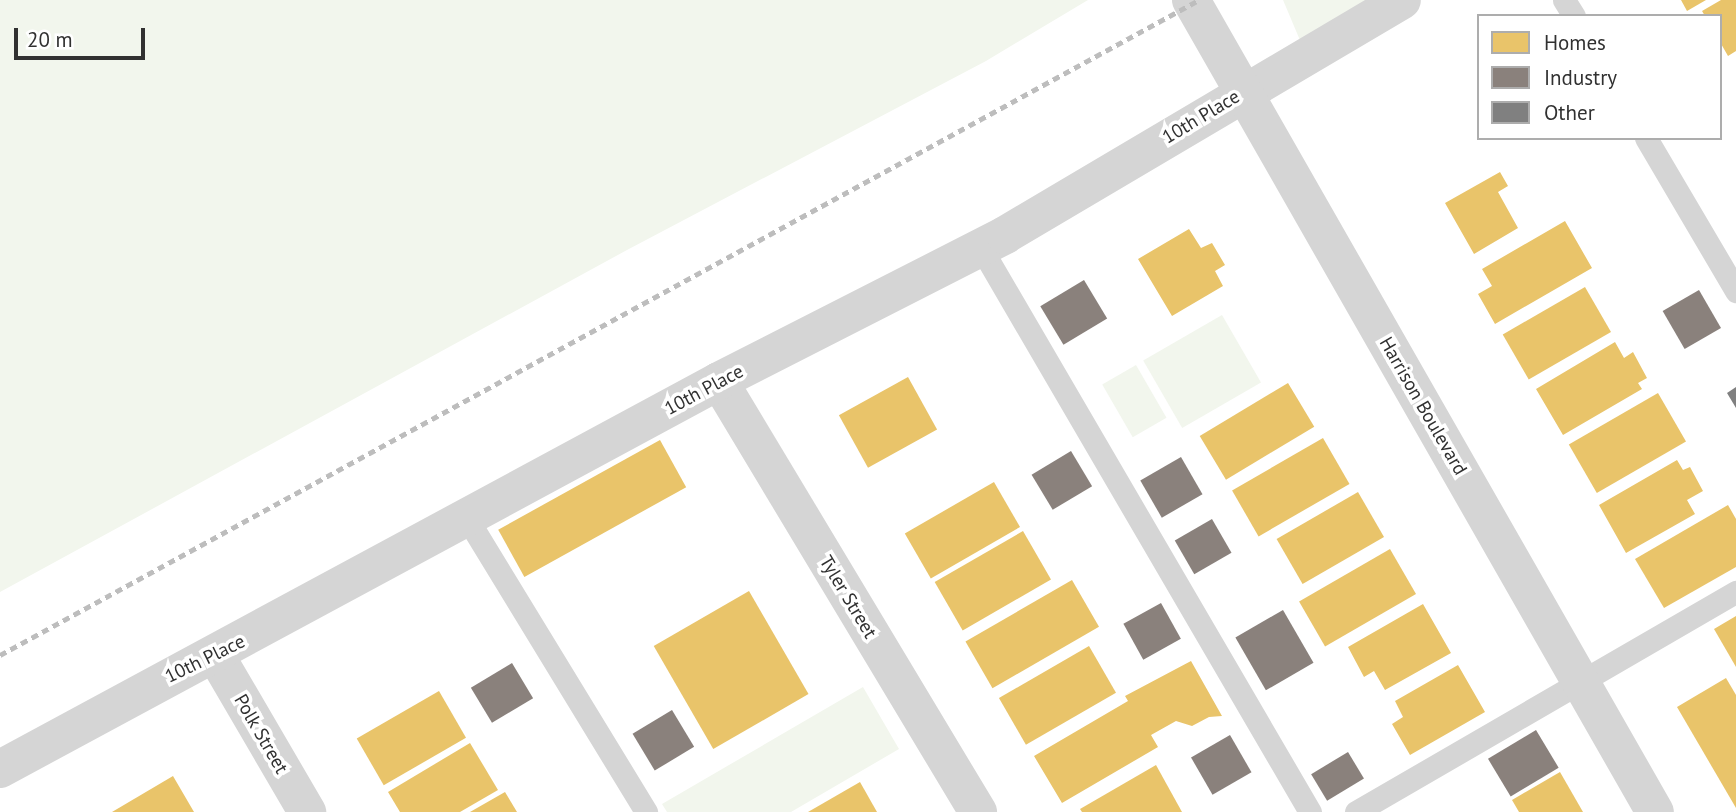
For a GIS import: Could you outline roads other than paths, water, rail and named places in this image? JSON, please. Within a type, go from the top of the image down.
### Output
[{"type":"street","name":"Harrison Boulevard","points":[[1191,0],[1655,812]]},
{"type":"street","name":"10th Place","points":[[0,769],[152,685],[216,656],[719,381],[981,248],[1402,0]]},
{"type":"street","name":"Tyler Street","points":[[719,381],[978,812]]},
{"type":"street","name":"Polk Street","points":[[216,656],[307,812]]},
{"type":"lane","points":[[1647,140],[1736,290]]},
{"type":"lane","points":[[981,248],[1310,812]]},
{"type":"lane","points":[[468,520],[646,812]]},
{"type":"lane","points":[[1356,812],[1736,592]]},
{"type":"railway","points":[[0,655],[1199,0]]}]
